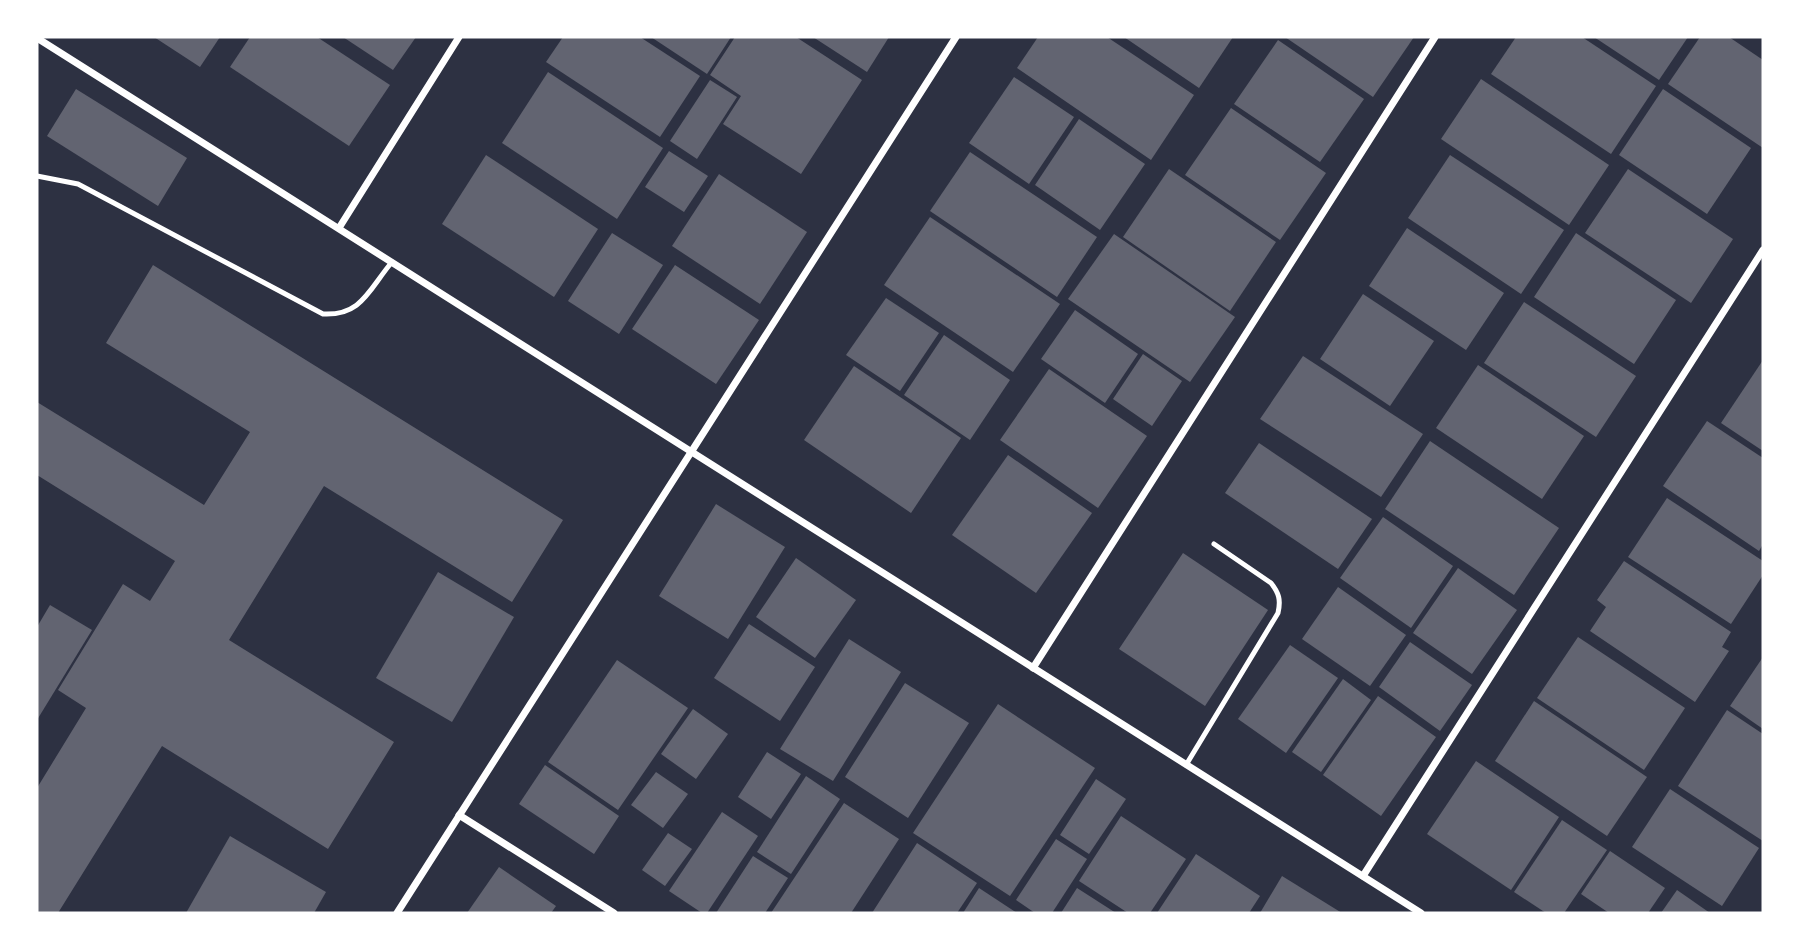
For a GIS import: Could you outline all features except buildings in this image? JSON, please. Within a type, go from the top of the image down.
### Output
[{"type":"street","points":[[339,228],[459,37]]},
{"type":"street","points":[[397,913],[956,37]]},
{"type":"street","points":[[1033,668],[1435,37]]},
{"type":"street","points":[[37,38],[1421,913]]},
{"type":"street","points":[[1363,876],[1763,250]]},
{"type":"street","points":[[459,815],[614,913]]},
{"type":"lane","points":[[37,176],[78,184],[323,314],[340,315],[358,307],[391,261]]},
{"type":"lane","points":[[1186,765],[1245,668],[1280,602],[1278,592],[1271,583],[1214,544]]}]
